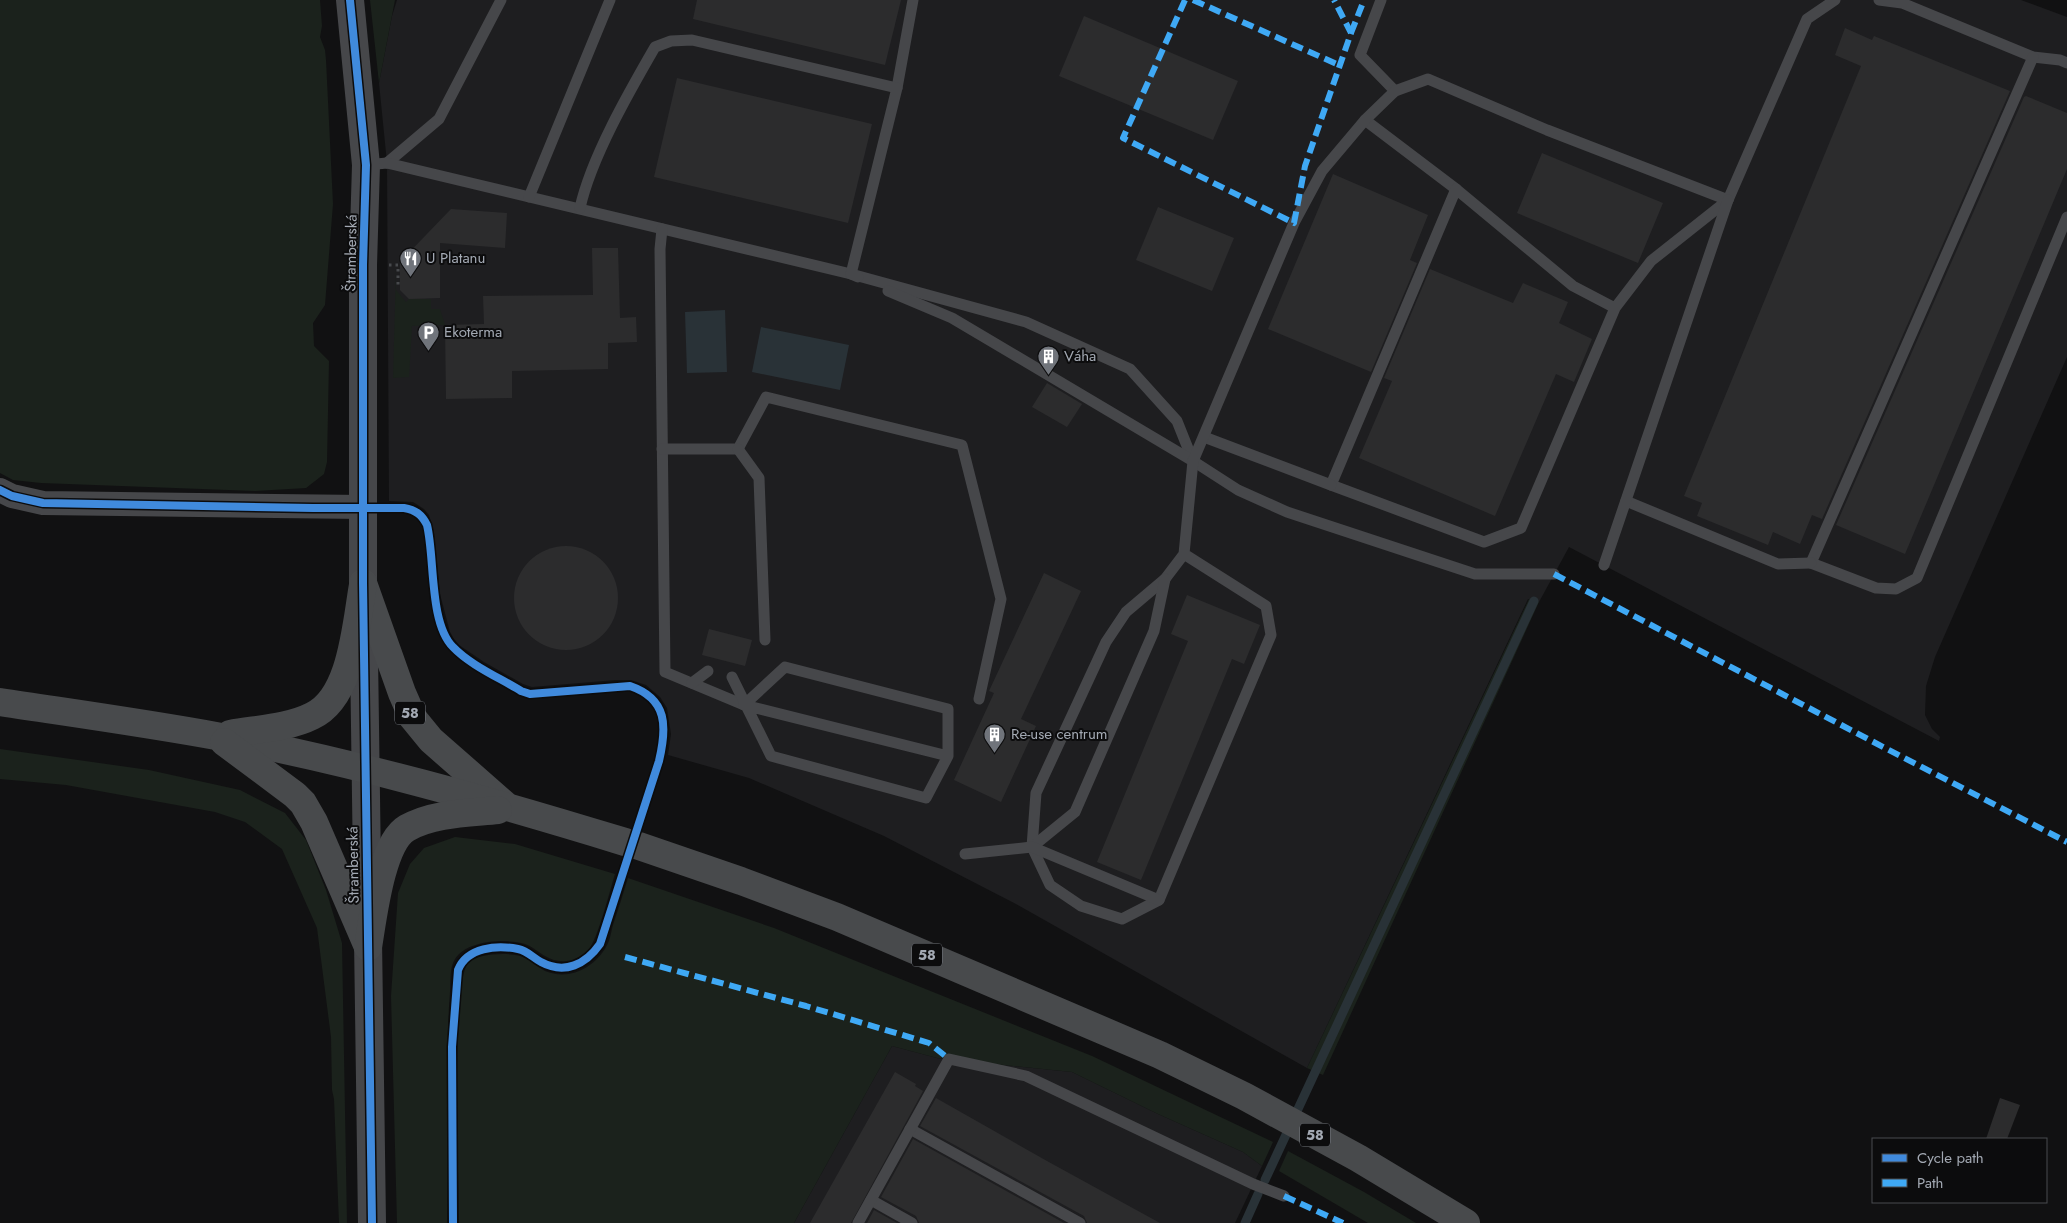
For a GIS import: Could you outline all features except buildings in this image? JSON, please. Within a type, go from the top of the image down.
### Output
[{"type":"main road","name":"58","points":[[217,736],[295,723],[315,716],[329,704],[346,672],[364,583]]},
{"type":"main road","name":"58","points":[[364,583],[402,693],[413,718],[431,740],[509,808]]},
{"type":"main road","name":"58","points":[[0,702],[217,736],[366,770],[509,808],[632,844],[741,881],[837,917],[1160,1055],[1244,1096],[1350,1154],[1466,1223]]},
{"type":"main road","name":"58","points":[[217,736],[303,803],[314,822],[368,947]]},
{"type":"main road","name":"58","points":[[368,947],[382,875],[391,848],[399,834],[406,828],[430,819],[509,808]]},
{"type":"street","name":"Štramberská","points":[[350,0],[377,164],[363,265],[364,583],[372,1223]]},
{"type":"street","points":[[0,490],[12,496],[42,503],[364,507]]},
{"type":"lane","points":[[377,164],[439,119],[501,0]]},
{"type":"lane","points":[[529,196],[610,0]]},
{"type":"lane","points":[[851,274],[897,88],[913,0]]},
{"type":"lane","points":[[1381,0],[1360,55],[1395,91]]},
{"type":"lane","points":[[1604,565],[1728,200],[1807,19],[1835,0]]},
{"type":"lane","points":[[1879,0],[1902,3],[2034,57],[2060,60],[2067,63]]},
{"type":"lane","points":[[580,208],[584,190],[609,132],[655,48],[671,42],[692,40],[897,88]]},
{"type":"lane","points":[[1811,563],[2034,57]]},
{"type":"lane","points":[[1184,554],[1266,606],[1271,635],[1159,900],[1122,919],[1081,906],[1050,885],[1032,847],[1036,793],[1106,642],[1126,612],[1165,579],[1184,554],[1194,461],[1204,437],[1294,223],[1322,172],[1365,120],[1395,91],[1428,79],[1547,130],[1728,200]]},
{"type":"lane","points":[[1365,120],[1456,189],[1573,286],[1615,308]]},
{"type":"lane","points":[[377,164],[580,208],[851,274],[1026,322],[1130,369],[1177,421],[1194,461]]},
{"type":"lane","points":[[1331,485],[1456,189]]},
{"type":"lane","points":[[1204,437],[1484,542],[1521,528],[1615,308],[1651,261],[1728,200]]},
{"type":"lane","points":[[1626,501],[1778,564],[1811,563],[1876,588],[1896,590],[1917,578],[2067,217]]},
{"type":"lane","points":[[662,229],[660,249],[666,672],[744,705],[948,756]]},
{"type":"lane","points":[[851,274],[952,318],[1194,461],[1238,490],[1287,512],[1475,574],[1554,574]]},
{"type":"lane","points":[[738,449],[766,397],[962,445],[1001,599],[979,698]]},
{"type":"lane","points":[[662,449],[738,449]]},
{"type":"lane","points":[[738,449],[759,478],[765,640]]},
{"type":"lane","points":[[1032,847],[1076,812],[1154,631],[1165,579]]},
{"type":"lane","points":[[732,678],[744,705],[771,756],[926,798],[948,756],[948,709],[785,666],[744,705]]},
{"type":"lane","points":[[692,683],[708,671]]},
{"type":"lane","points":[[965,854],[1032,847],[1159,900]]},
{"type":"lane","points":[[858,1223],[949,1059],[1026,1076],[1253,1184],[1284,1196]]},
{"type":"lane","points":[[910,1129],[1080,1223]]},
{"type":"lane","points":[[871,1200],[912,1223]]},
{"type":"shaded area","points":[[0,0],[320,0],[322,26],[320,37],[325,50],[326,60],[333,204],[325,305],[313,323],[314,346],[329,361],[327,462],[324,474],[306,488],[255,491],[41,483],[13,480],[0,473]]},
{"type":"shaded area","points":[[370,0],[395,0],[379,83]]},
{"type":"shaded area","points":[[397,0],[2021,0],[2067,17],[2067,357],[1935,657],[1926,686],[1925,715],[1932,729],[1940,737],[1939,741],[1569,547],[1539,602],[1528,599],[1307,1068],[1016,904],[884,836],[749,778],[668,755],[671,734],[667,708],[660,697],[646,685],[631,680],[616,680],[532,687],[484,662],[459,645],[450,632],[440,594],[434,533],[429,515],[424,509],[413,502],[389,501],[387,163],[379,83]]},
{"type":"shaded area","points":[[396,269],[396,290],[406,302],[409,299],[431,299],[431,309],[440,309],[445,325],[412,326],[409,377],[393,378]]},
{"type":"shaded area","points":[[725,310],[727,372],[687,373],[685,312]]},
{"type":"shaded area","points":[[761,327],[849,345],[840,390],[752,372]]},
{"type":"shaded area","points":[[1529,599],[1539,602],[1323,1075],[1307,1068]]},
{"type":"shaded area","points":[[0,749],[149,770],[240,790],[285,813],[306,840],[326,890],[342,943],[347,1223],[339,1223],[331,1037],[317,928],[282,849],[245,822],[215,812],[66,785],[0,779]]},
{"type":"shaded area","points":[[455,837],[515,844],[615,874],[596,935],[589,949],[579,957],[568,961],[557,961],[525,944],[498,941],[477,944],[468,948],[455,959],[451,975],[448,1029],[447,1223],[397,1223],[391,996],[398,893],[410,864],[424,848]]},
{"type":"shaded area","points":[[628,878],[774,928],[1092,1056],[1273,1142],[1262,1166],[1243,1152],[1158,1114],[1072,1072],[937,1058],[892,1046],[794,1223],[459,1223],[457,1087],[459,1007],[463,979],[468,963],[486,955],[511,954],[523,957],[545,971],[554,974],[580,971],[595,961],[607,945]]},
{"type":"shaded area","points":[[892,1046],[937,1058],[1072,1072],[1158,1114],[1243,1152],[1262,1166],[1235,1223],[794,1223]]},
{"type":"shaded area","points":[[1288,1151],[1364,1192],[1416,1223],[1368,1223],[1279,1171]]},
{"type":"waterway","points":[[1265,1180],[1534,601]]},
{"type":"waterway","points":[[1245,1223],[1258,1194]]},
{"type":"marked path","points":[[1185,0],[1123,138],[1294,223],[1305,166],[1351,33],[1334,0]]},
{"type":"marked path","points":[[1193,0],[1339,65]]},
{"type":"marked path","points":[[1351,33],[1364,0]]},
{"type":"marked path","points":[[1554,574],[2067,842]]},
{"type":"marked path","points":[[625,957],[806,1006],[929,1043],[949,1059]]},
{"type":"marked path","points":[[1284,1196],[1343,1223]]},
{"type":"cycle path","points":[[350,0],[366,165],[363,265],[363,583],[372,1223]]},
{"type":"cycle path","points":[[0,490],[12,496],[43,503],[404,508],[412,510],[421,516],[427,525],[436,607],[445,636],[460,654],[486,671],[521,691],[530,694],[630,686],[652,698],[658,706],[663,726],[662,749],[600,944],[582,962],[567,967],[550,966],[522,950],[501,947],[475,952],[462,962],[458,970],[452,1047],[453,1223]]},
{"type":"place","name":"U Platanu","points":[[410,277]]},
{"type":"place","name":"Ekoterma","points":[[428,351]]},
{"type":"place","name":"Váha","points":[[1048,375]]},
{"type":"place","name":"Re-use centrum","points":[[995,753]]}]
